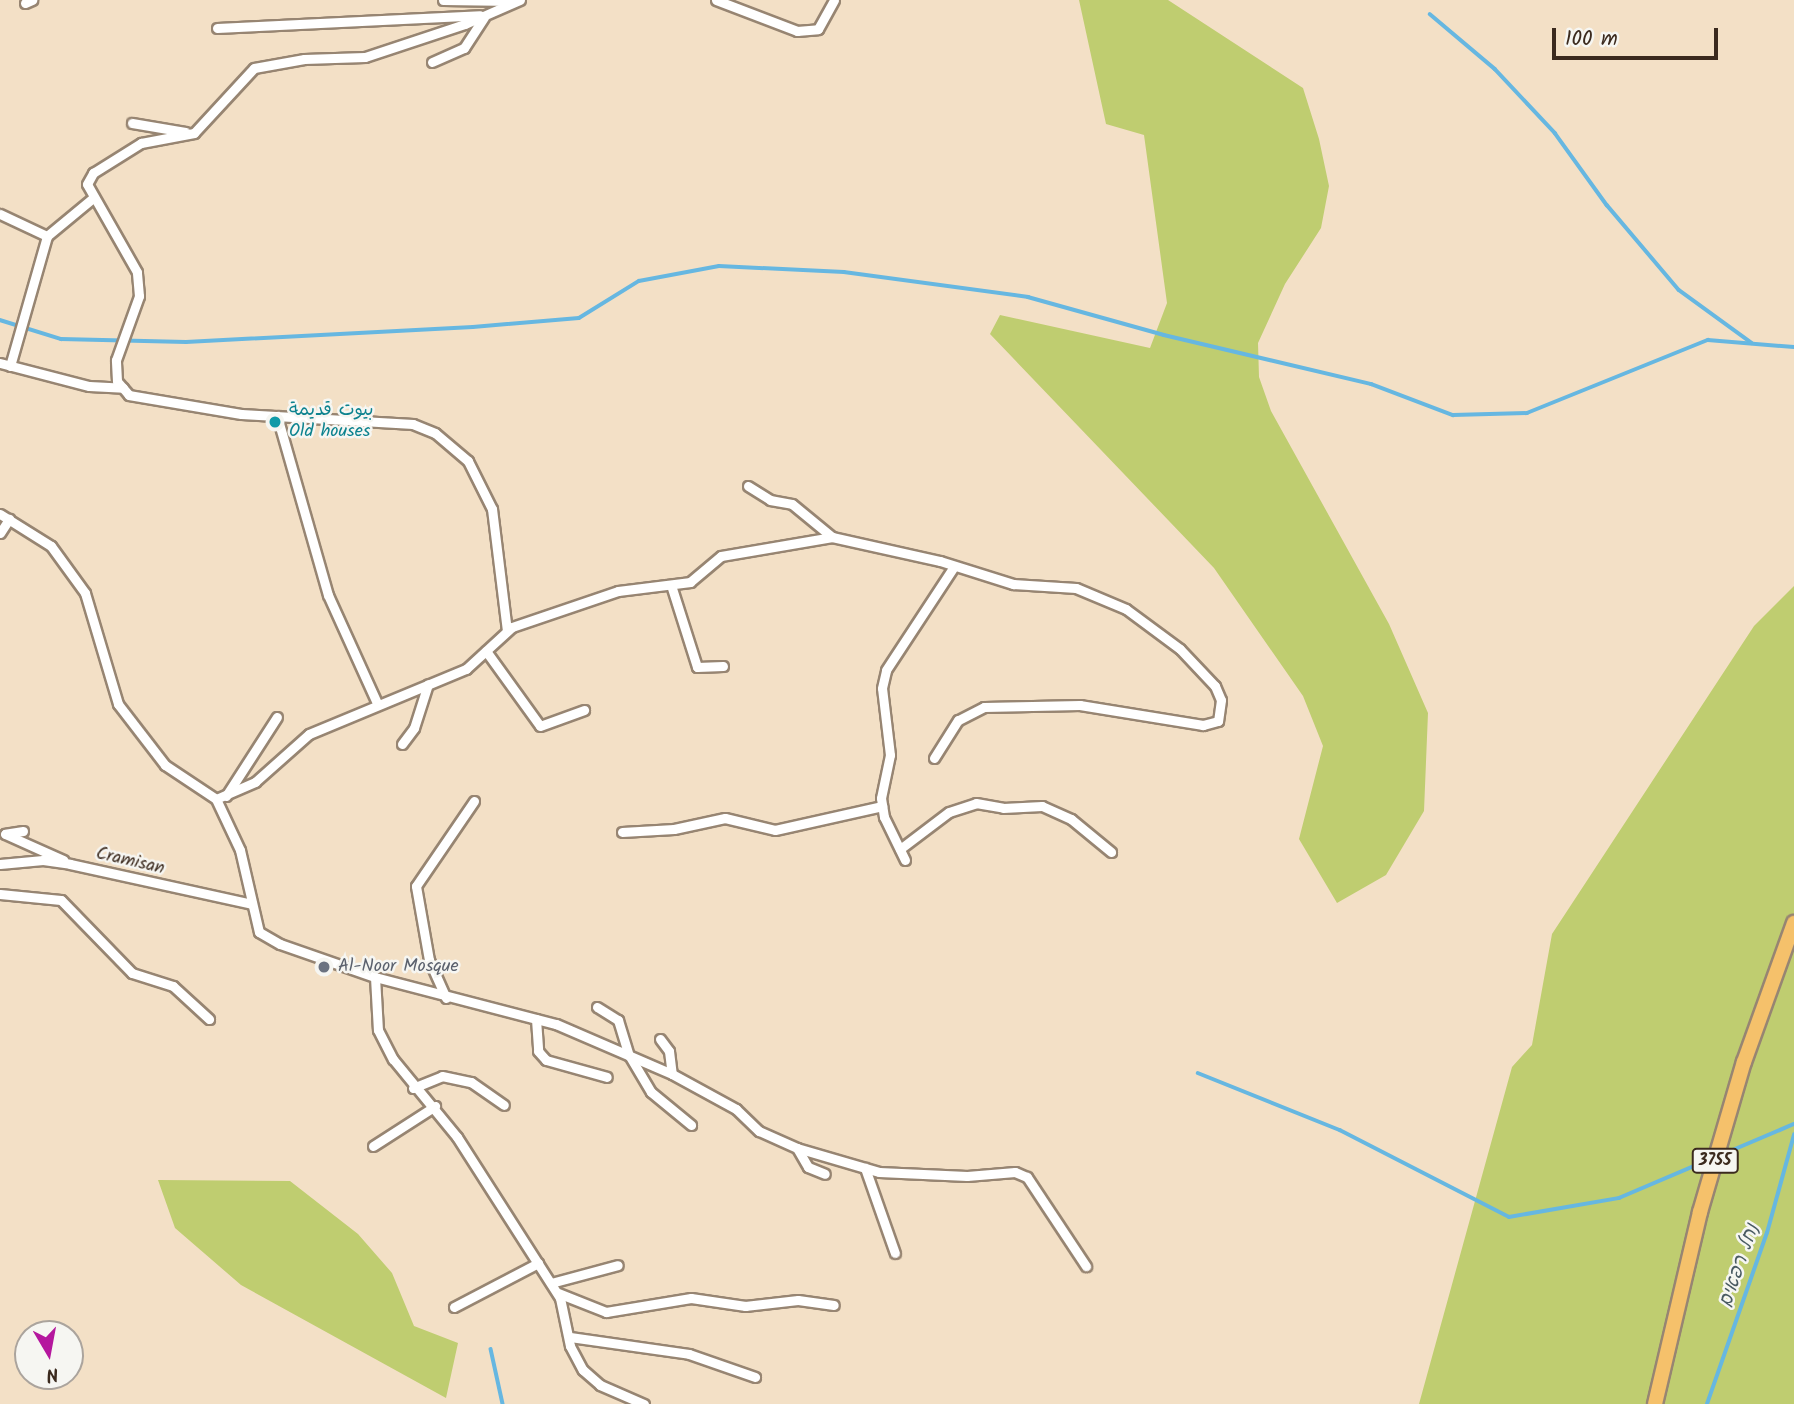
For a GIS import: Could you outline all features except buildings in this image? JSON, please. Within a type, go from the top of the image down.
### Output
[{"type":"main road","name":"3755","points":[[1656,1404],[1707,1186],[1744,1062],[1794,923]]},
{"type":"street","points":[[443,0],[519,0]]},
{"type":"street","points":[[507,631],[492,509],[468,461],[435,433],[413,424],[277,416],[129,395],[117,381],[116,360],[139,296],[137,272],[86,184],[93,173],[141,143],[194,133],[254,68],[304,59],[365,57],[487,15],[519,0]]},
{"type":"street","points":[[722,1],[797,32],[818,29],[834,0]]},
{"type":"street","points":[[217,28],[487,15]]},
{"type":"street","points":[[432,62],[464,48],[487,15]]},
{"type":"street","points":[[132,123],[194,133]]},
{"type":"street","points":[[93,198],[47,236],[5,364],[89,386],[123,388]]},
{"type":"street","points":[[0,214],[47,236]]},
{"type":"street","points":[[277,416],[328,595],[377,704]]},
{"type":"street","points":[[748,486],[770,500],[792,504],[832,537]]},
{"type":"street","points":[[0,533],[4,516],[51,546],[85,593],[118,704],[165,765],[221,797],[240,850],[259,932],[375,977],[446,998],[536,1019],[629,1055],[672,1074],[736,1109],[759,1131],[797,1148],[865,1168],[967,1176],[1015,1172],[1027,1177],[1086,1266]]},
{"type":"street","points":[[221,797],[255,782],[309,734],[466,669],[507,631],[618,591],[671,585],[697,578],[721,556],[832,537],[890,548],[1013,584],[1076,588],[1126,609],[1180,649],[1215,686],[1221,700],[1218,721],[1203,725],[1080,705],[984,707],[958,720],[934,758]]},
{"type":"street","points":[[905,860],[882,806],[890,755],[882,688],[886,670],[953,568]]},
{"type":"street","points":[[671,585],[697,667],[723,666]]},
{"type":"street","points":[[486,652],[540,726],[584,710]]},
{"type":"street","points":[[402,744],[414,728],[428,684]]},
{"type":"street","points":[[221,797],[277,717]]},
{"type":"street","points":[[446,998],[429,960],[416,886],[474,801]]},
{"type":"street","points":[[900,849],[949,812],[976,803],[1003,808],[1042,806],[1072,819],[1111,852]]},
{"type":"street","points":[[622,831],[674,829],[725,818],[775,830],[882,806]]},
{"type":"street","points":[[23,831],[5,834],[76,866]]},
{"type":"street","name":"Cramisan","points":[[0,864],[43,860],[252,904]]},
{"type":"street","points":[[0,894],[61,900],[132,973],[173,986],[209,1019]]},
{"type":"street","points":[[375,977],[378,1030],[413,1088],[435,1106],[551,1283],[557,1293],[583,1370],[600,1385],[644,1404]]},
{"type":"street","points":[[597,1007],[618,1020],[629,1055],[651,1092],[691,1125]]},
{"type":"street","points":[[536,1019],[538,1051],[546,1060],[607,1077]]},
{"type":"street","points":[[660,1039],[669,1051],[672,1074]]},
{"type":"street","points":[[413,1088],[442,1076],[471,1082],[504,1105]]},
{"type":"street","points":[[373,1146],[435,1106]]},
{"type":"street","points":[[797,1148],[808,1167],[825,1174]]},
{"type":"street","points":[[865,1168],[895,1253]]},
{"type":"street","points":[[454,1307],[538,1263]]},
{"type":"street","points":[[551,1283],[618,1265]]},
{"type":"street","points":[[557,1293],[606,1312],[691,1297],[746,1306],[798,1300],[834,1305]]},
{"type":"street","points":[[570,1338],[689,1354],[755,1377]]},
{"type":"green space","points":[[1079,0],[1168,0],[1303,88],[1319,139],[1329,186],[1321,228],[1285,284],[1258,343],[1259,377],[1271,411],[1389,624],[1428,713],[1424,811],[1386,875],[1337,903],[1299,839],[1323,746],[1303,696],[1214,568],[990,334],[1000,315],[1150,348],[1167,303],[1144,135],[1106,124]]},
{"type":"green space","points":[[1794,586],[1794,1404],[1419,1404],[1512,1067],[1532,1045],[1552,934],[1754,626]]},
{"type":"green space","points":[[158,1180],[290,1181],[358,1234],[392,1273],[414,1326],[458,1343],[446,1398],[241,1285],[175,1228]]},
{"type":"waterway","points":[[1430,14],[1495,69],[1555,133],[1607,205],[1679,290],[1752,343]]},
{"type":"waterway","points":[[0,320],[61,339],[186,342],[473,327],[579,318],[639,281],[719,266],[844,272],[1028,297],[1164,335],[1371,384],[1453,415],[1527,413],[1708,340],[1794,347]]},
{"type":"waterway","points":[[1198,1073],[1340,1130],[1509,1217],[1619,1198],[1711,1159]]},
{"type":"waterway","points":[[1721,1155],[1794,1124]]},
{"type":"waterway","name":"נחל רפאים","points":[[1707,1404],[1767,1233],[1794,1135]]},
{"type":"waterway","points":[[491,1349],[503,1404]]},
{"type":"place","name":"بيوت قديمة Old houses","points":[[275,422]]},
{"type":"place","name":"Al-Noor Mosque","points":[[324,967]]}]
